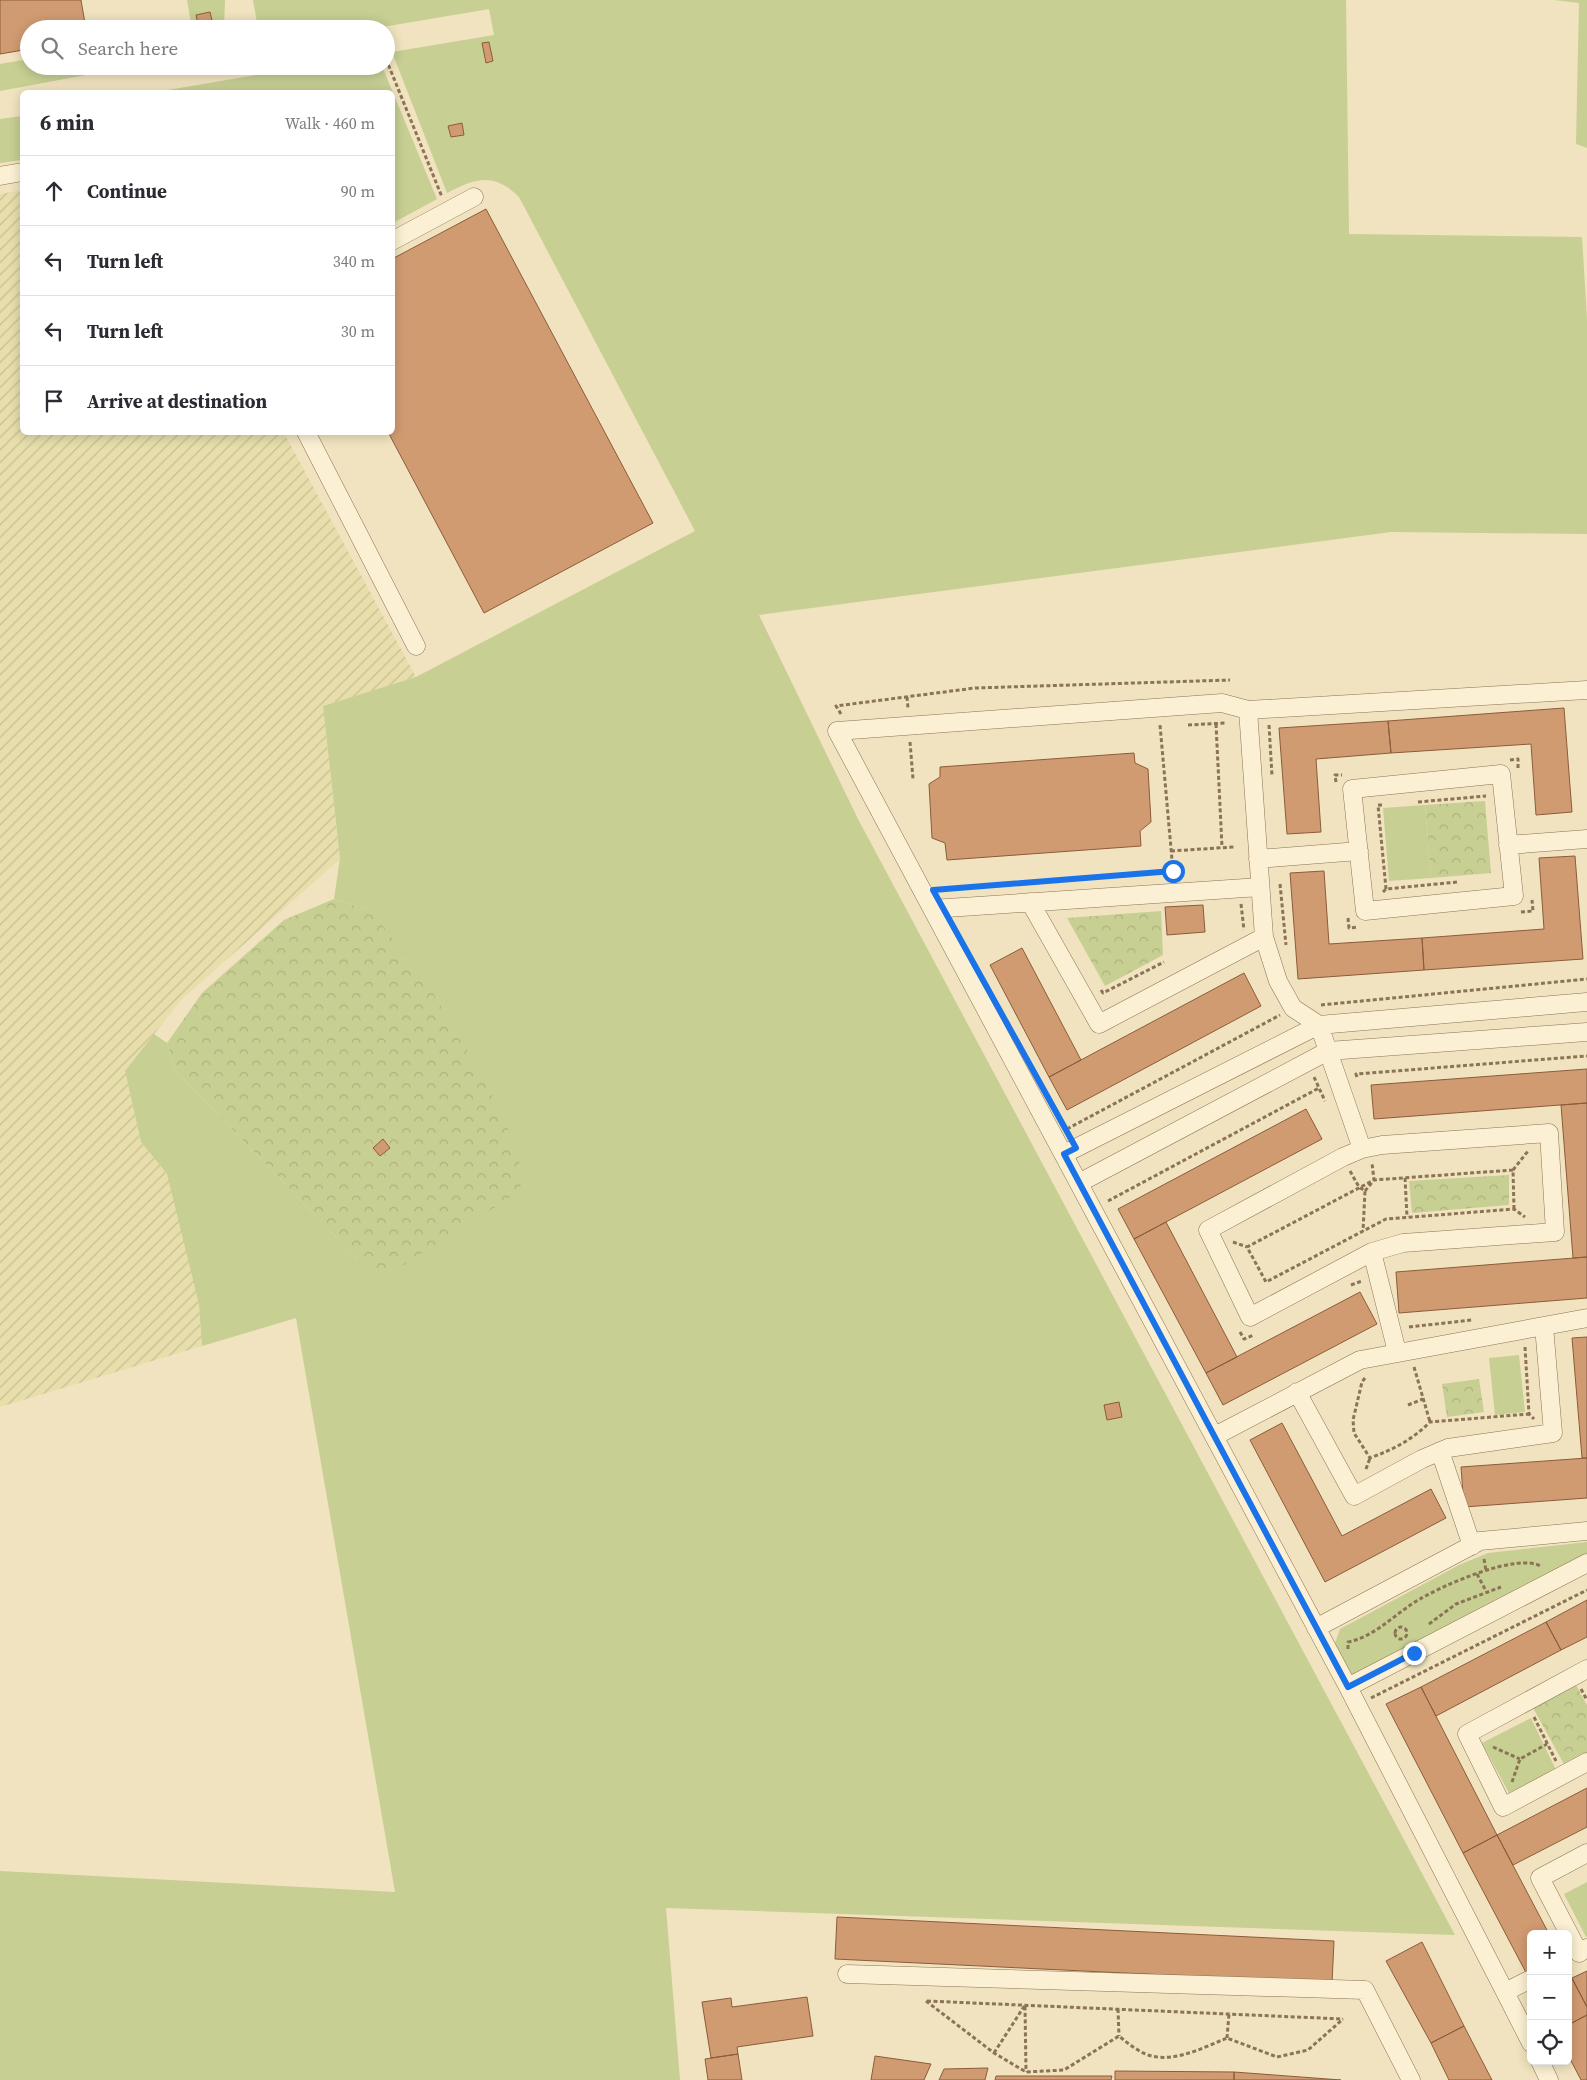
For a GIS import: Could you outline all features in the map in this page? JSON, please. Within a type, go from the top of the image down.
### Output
[{"type":"lane","points":[[0,176],[20,172]]},
{"type":"lane","points":[[395,239],[474,197]]},
{"type":"lane","points":[[308,435],[416,646]]},
{"type":"lane","points":[[1527,2035],[1348,1687],[1079,1183],[1070,1151],[932,909],[837,731],[1222,703],[1248,710],[1587,690]]},
{"type":"lane","points":[[1248,710],[1264,937],[1278,981],[1293,1008],[1319,1025],[1366,1148]]},
{"type":"lane","points":[[1501,774],[1514,896],[1365,911],[1359,851],[1352,789],[1501,774]]},
{"type":"lane","points":[[1508,845],[1587,839]]},
{"type":"lane","points":[[1258,859],[1359,851]]},
{"type":"lane","points":[[932,909],[1260,887]]},
{"type":"lane","points":[[1030,902],[1099,1024],[1264,937]]},
{"type":"lane","points":[[1070,1151],[1319,1025],[1587,1002]]},
{"type":"lane","points":[[1079,1183],[1328,1052],[1587,1032]]},
{"type":"lane","points":[[1548,1133],[1555,1232],[1403,1243],[1372,1252],[1250,1317],[1208,1230],[1343,1156],[1366,1148],[1548,1133]]},
{"type":"lane","points":[[1372,1252],[1397,1352]]},
{"type":"lane","points":[[1215,1436],[1360,1360],[1587,1318]]},
{"type":"lane","points":[[1297,1392],[1354,1496],[1440,1451],[1471,1443],[1554,1433],[1544,1326]]},
{"type":"lane","points":[[1440,1451],[1472,1546]]},
{"type":"lane","points":[[1316,1628],[1480,1541],[1587,1531]]},
{"type":"lane","points":[[1348,1687],[1587,1563]]},
{"type":"lane","points":[[1587,1669],[1466,1734],[1503,1807],[1587,1762]]},
{"type":"lane","points":[[1578,1953],[1540,1878],[1587,1854]]},
{"type":"lane","points":[[847,1974],[1365,1990],[1411,2080]]},
{"type":"lane","points":[[1505,1992],[1527,1981]]},
{"type":"lane","points":[[1542,2065],[1549,2080]]},
{"type":"path","points":[[393,75],[448,211]]},
{"type":"path","points":[[850,730],[836,706],[975,688],[1230,680]]},
{"type":"path","points":[[1000,885],[1173,871],[1160,722]]},
{"type":"path","points":[[1216,724],[1222,847]]},
{"type":"path","points":[[1508,760],[1518,759],[1518,769]]},
{"type":"path","points":[[1336,784],[1335,775],[1345,774]]},
{"type":"path","points":[[1416,802],[1491,796]]},
{"type":"path","points":[[1388,804],[1378,805],[1386,889],[1461,882]]},
{"type":"path","points":[[1171,851],[1234,847]]},
{"type":"path","points":[[1514,913],[1533,911],[1531,892]]},
{"type":"path","points":[[1240,899],[1246,946]]},
{"type":"path","points":[[1348,909],[1349,928],[1359,927]]},
{"type":"path","points":[[1098,985],[1103,993],[1164,962]]},
{"type":"path","points":[[1277,1006],[1294,1037]]},
{"type":"path","points":[[1307,1063],[1326,1103]]},
{"type":"path","points":[[1106,1202],[1319,1088]]},
{"type":"path","points":[[1061,1121],[1070,1151]]},
{"type":"path","points":[[1366,1148],[1374,1180]]},
{"type":"path","points":[[1343,1156],[1359,1187],[1364,1191]]},
{"type":"path","points":[[1513,1170],[1514,1208],[1386,1219],[1266,1282],[1247,1247],[1374,1180],[1513,1170]]},
{"type":"path","points":[[1405,1178],[1407,1217]]},
{"type":"path","points":[[1363,1231],[1364,1191],[1374,1180]]},
{"type":"path","points":[[1345,1288],[1362,1280],[1366,1288]]},
{"type":"path","points":[[1400,1328],[1479,1319]]},
{"type":"path","points":[[1240,1331],[1244,1340],[1261,1331]]},
{"type":"path","points":[[1368,1376],[1362,1382],[1353,1420],[1354,1433],[1370,1458],[1393,1450],[1416,1437],[1430,1422],[1529,1414],[1525,1347],[1516,1348]]},
{"type":"path","points":[[1404,1369],[1423,1366]]},
{"type":"path","points":[[1414,1367],[1430,1422]]},
{"type":"path","points":[[1408,1405],[1424,1399]]},
{"type":"path","points":[[1350,1653],[1348,1642],[1375,1632],[1419,1599],[1477,1574],[1508,1565],[1529,1563],[1538,1564],[1545,1569]]},
{"type":"path","points":[[1477,1574],[1486,1591]]},
{"type":"path","points":[[1428,1625],[1456,1604],[1486,1591],[1505,1586]]},
{"type":"path","points":[[1375,1707],[1371,1698],[1587,1590]]},
{"type":"path","points":[[1526,1702],[1563,1775]]},
{"type":"path","points":[[1503,1807],[1520,1759],[1547,1744]]},
{"type":"path","points":[[1118,2009],[1120,2036],[1139,2052],[1164,2058],[1197,2050],[1227,2038],[1277,2057],[1308,2050],[1343,2019],[1118,2009],[926,2001],[994,2054],[1026,2072],[1064,2070],[1120,2036]]},
{"type":"path","points":[[994,2054],[1025,2005]]},
{"type":"path","points":[[1025,2005],[1026,2072]]},
{"type":"path","points":[[1227,2038],[1229,2014]]},
{"type":"shaded area","points":[[20,190],[20,435],[285,435],[416,677],[323,706],[340,859],[181,1000],[125,1071],[141,1142],[167,1174],[184,1230],[199,1304],[202,1346],[0,1407],[0,194]]},
{"type":"green space","points":[[187,0],[225,0],[224,20],[190,20]]},
{"type":"green space","points":[[253,0],[1346,0],[1349,234],[1582,237],[1587,319],[1587,534],[1391,532],[759,615],[858,819],[1455,1935],[666,1908],[680,2080],[0,2080],[0,1871],[395,1892],[296,1318],[202,1346],[199,1304],[167,1174],[141,1142],[125,1071],[154,1034],[167,1043],[175,1070],[358,1260],[371,911],[334,899],[340,858],[323,706],[416,677],[695,531],[519,197],[501,184],[484,180],[467,184],[447,193],[395,60],[395,52],[494,35],[489,9],[395,25],[395,20],[256,20]]},
{"type":"green space","points":[[1554,0],[1587,0],[1587,148],[1576,144],[1579,3]]},
{"type":"green space","points":[[20,61],[20,75],[86,75],[0,91],[0,64]]},
{"type":"green space","points":[[255,75],[386,75],[392,90],[168,90]]},
{"type":"green space","points":[[395,97],[437,199],[395,222]]},
{"type":"green space","points":[[20,116],[20,160],[0,163],[0,119]]},
{"type":"green space","points":[[1485,801],[1491,873],[1431,878],[1425,805]]},
{"type":"green space","points":[[1425,805],[1431,878],[1389,881],[1383,808]]},
{"type":"green space","points":[[334,899],[371,911],[427,983],[481,1073],[509,1131],[523,1174],[519,1192],[399,1268],[380,1272],[358,1260],[175,1070],[167,1043],[202,993],[284,920]]},
{"type":"green space","points":[[1161,911],[1163,955],[1105,986],[1067,918]]},
{"type":"green space","points":[[1509,1175],[1509,1205],[1412,1213],[1409,1181]]},
{"type":"green space","points":[[1519,1355],[1525,1412],[1495,1415],[1489,1358]]},
{"type":"green space","points":[[1479,1379],[1484,1412],[1447,1417],[1442,1384]]},
{"type":"green space","points":[[1587,1542],[1587,1557],[1364,1675],[1350,1674],[1334,1646],[1340,1629],[1459,1565],[1488,1553]]},
{"type":"green space","points":[[1575,1683],[1587,1705],[1587,1755],[1565,1766],[1532,1706]]},
{"type":"green space","points":[[1531,1718],[1557,1772],[1510,1795],[1482,1743]]},
{"type":"green space","points":[[1587,1882],[1587,1936],[1586,1937],[1564,1894]]},
{"type":"building","points":[[0,0],[81,0],[84,20],[20,20],[20,51],[0,54]]},
{"type":"building","points":[[210,12],[212,20],[197,20],[196,15]]},
{"type":"building","points":[[489,42],[493,61],[486,63],[482,43]]},
{"type":"building","points":[[462,123],[464,135],[451,137],[448,126]]},
{"type":"building","points":[[486,209],[653,523],[484,613],[390,435],[395,435],[395,257]]},
{"type":"building","points":[[1564,708],[1572,812],[1536,815],[1531,744],[1391,753],[1388,721]]},
{"type":"building","points":[[1388,721],[1391,753],[1316,759],[1321,832],[1287,834],[1279,728]]},
{"type":"building","points":[[1134,753],[1135,763],[1148,769],[1151,822],[1140,831],[1141,846],[947,860],[945,843],[932,838],[929,784],[940,777],[940,767]]},
{"type":"building","points":[[1575,856],[1583,959],[1424,970],[1422,938],[1544,929],[1539,858]]},
{"type":"building","points":[[1324,871],[1329,944],[1422,938],[1424,970],[1298,979],[1290,873]]},
{"type":"building","points":[[1203,905],[1205,932],[1167,935],[1165,907]]},
{"type":"building","points":[[1022,948],[1081,1060],[1049,1077],[990,965]]},
{"type":"building","points":[[1244,973],[1261,1006],[1067,1110],[1049,1077]]},
{"type":"building","points":[[1587,1069],[1587,1103],[1374,1119],[1371,1085]]},
{"type":"building","points":[[1587,1103],[1587,1257],[1573,1258],[1561,1105]]},
{"type":"building","points":[[1306,1109],[1322,1139],[1134,1239],[1118,1209]]},
{"type":"building","points":[[383,1139],[390,1148],[380,1156],[373,1148]]},
{"type":"building","points":[[1166,1222],[1237,1357],[1206,1373],[1134,1239]]},
{"type":"building","points":[[1587,1257],[1587,1298],[1399,1313],[1396,1272]]},
{"type":"building","points":[[1360,1292],[1377,1324],[1223,1405],[1206,1373]]},
{"type":"building","points":[[1587,1337],[1587,1458],[1582,1458],[1572,1338]]},
{"type":"building","points":[[1119,1402],[1122,1417],[1107,1420],[1104,1405]]},
{"type":"building","points":[[1282,1423],[1342,1536],[1431,1489],[1446,1518],[1325,1582],[1250,1440]]},
{"type":"building","points":[[1587,1458],[1587,1498],[1464,1507],[1461,1467]]},
{"type":"building","points":[[1587,1600],[1587,1637],[1561,1650],[1546,1622]]},
{"type":"building","points":[[1546,1622],[1561,1650],[1436,1716],[1421,1687]]},
{"type":"building","points":[[1421,1687],[1497,1835],[1463,1853],[1386,1704]]},
{"type":"building","points":[[1587,1788],[1587,1827],[1513,1865],[1497,1835]]},
{"type":"building","points":[[1497,1835],[1547,1930],[1527,1930],[1527,1974],[1463,1853]]},
{"type":"building","points":[[837,1917],[1334,1941],[1332,1983],[835,1959]]},
{"type":"building","points":[[1422,1942],[1464,2026],[1431,2043],[1386,1961]]},
{"type":"building","points":[[1587,1971],[1587,2007],[1572,1978]]},
{"type":"building","points":[[1572,1979],[1587,2007],[1587,2015],[1572,2023]]},
{"type":"building","points":[[807,1997],[813,2036],[737,2047],[738,2054],[711,2058],[702,2002],[731,1998],[732,2007]]},
{"type":"building","points":[[1587,2015],[1587,2080],[1581,2080],[1572,2063],[1572,2023]]},
{"type":"building","points":[[1464,2026],[1492,2080],[1449,2080],[1431,2043]]},
{"type":"building","points":[[738,2054],[742,2080],[708,2080],[705,2059]]},
{"type":"building","points":[[875,2056],[931,2064],[924,2080],[871,2080]]},
{"type":"building","points":[[988,2068],[985,2080],[939,2080],[944,2069]]},
{"type":"building","points":[[1115,2071],[1234,2072],[1234,2080],[1115,2080]]},
{"type":"building","points":[[1234,2072],[1341,2080],[1234,2080]]},
{"type":"building","points":[[996,2076],[1112,2076],[1111,2080],[995,2080]]},
{"type":"route","points":[[1173,871],[933,890],[1076,1148],[1064,1154],[1348,1687],[1414,1653]]}]
